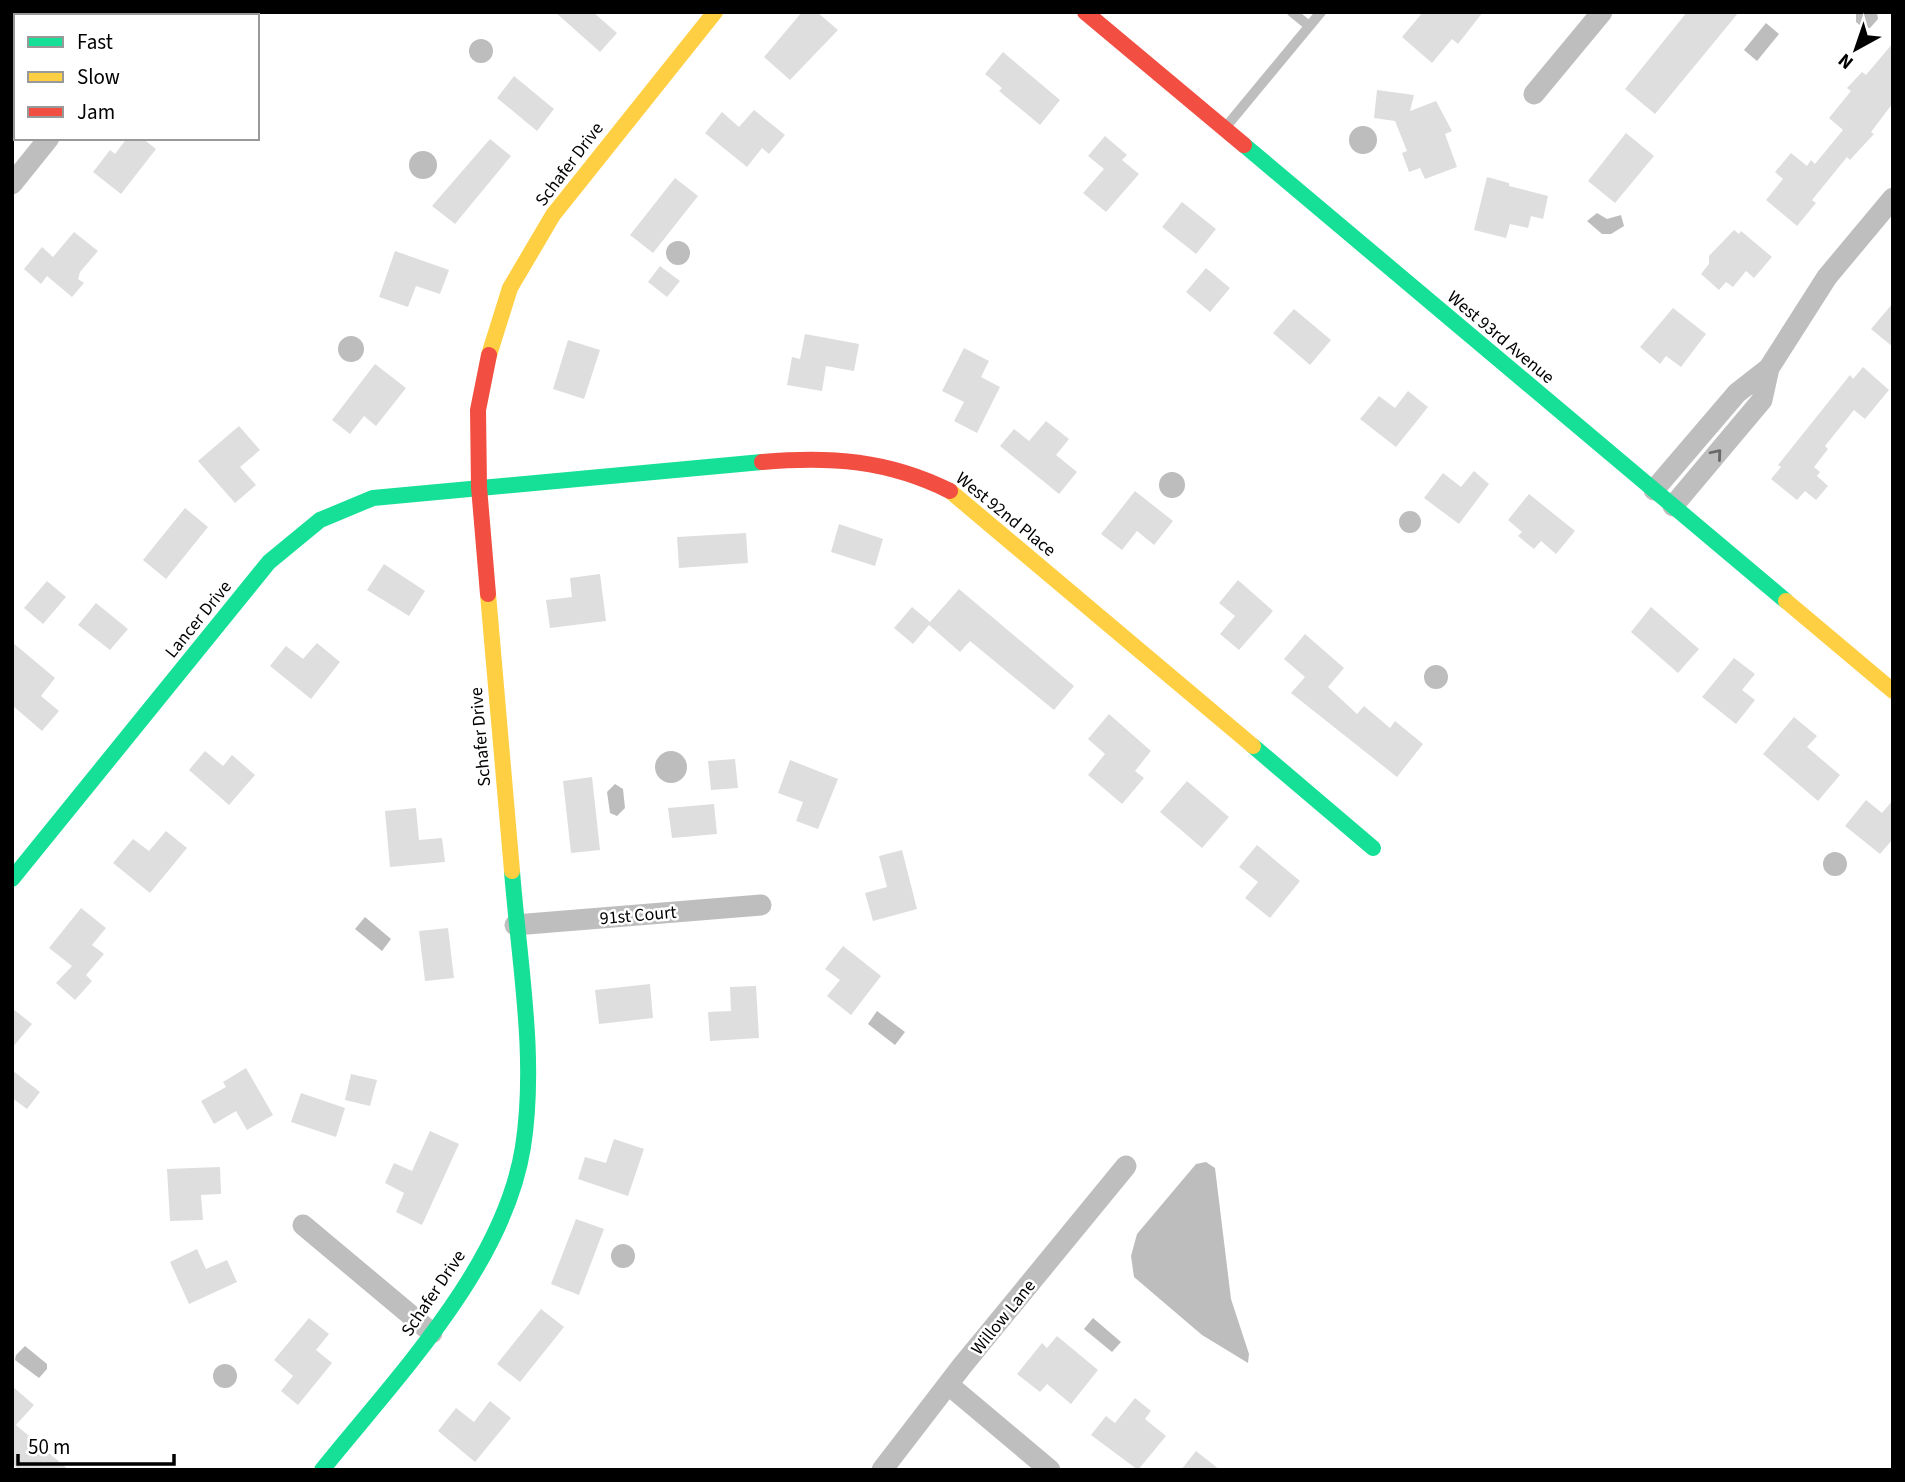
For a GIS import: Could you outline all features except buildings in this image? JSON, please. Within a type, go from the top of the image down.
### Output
[{"type":"street","name":"Schafer Drive","points":[[322,1470],[432,1333],[488,1244],[521,1157],[528,1073],[479,487],[478,410],[492,341],[510,288],[553,215],[715,12]]},
{"type":"street","name":"West 93rd Avenue","points":[[1085,12],[1893,691]]},
{"type":"street","points":[[1534,94],[1602,12]]},
{"type":"street","points":[[12,184],[47,140]]},
{"type":"street","points":[[1654,490],[1737,393],[1769,368],[1827,277],[1893,198]]},
{"type":"street","points":[[1673,506],[1762,400],[1769,368]]},
{"type":"street","name":"West 92nd Place","points":[[479,487],[806,458],[853,457],[900,467],[927,478],[963,500],[1373,848]]},
{"type":"street","name":"Lancer Drive","points":[[12,879],[269,562],[320,520],[373,498],[479,487]]},
{"type":"street","name":"91st Court","points":[[515,925],[761,905]]},
{"type":"street","name":"Willow Lane","points":[[882,1470],[950,1386],[962,1366],[1126,1166]]},
{"type":"street","points":[[303,1225],[432,1333]]},
{"type":"street","points":[[950,1386],[1050,1470]]},
{"type":"lane","points":[[1293,12],[1309,26]]},
{"type":"lane","points":[[1223,130],[1321,12]]},
{"type":"shaded area","points":[[1856,12],[1877,12],[1878,19],[1870,28],[1862,27],[1856,22]]},
{"type":"shaded area","points":[[1766,23],[1779,34],[1757,61],[1744,50]]},
{"type":"shaded area","points":[[481,39],[489,43],[493,51],[489,59],[481,63],[473,59],[469,51],[473,43]]},
{"type":"shaded area","points":[[1363,126],[1373,130],[1377,140],[1373,150],[1363,154],[1353,150],[1349,140],[1353,130]]},
{"type":"shaded area","points":[[423,151],[433,155],[437,165],[433,175],[423,179],[413,175],[409,165],[413,155]]},
{"type":"shaded area","points":[[1597,213],[1607,219],[1621,215],[1624,226],[1611,234],[1602,234],[1587,221]]},
{"type":"shaded area","points":[[678,241],[686,245],[690,253],[686,261],[678,265],[670,261],[666,253],[670,245]]},
{"type":"shaded area","points":[[351,336],[360,340],[364,349],[360,358],[351,362],[342,358],[338,349],[342,340]]},
{"type":"shaded area","points":[[1172,472],[1181,476],[1185,485],[1181,494],[1172,498],[1163,494],[1159,485],[1163,476]]},
{"type":"shaded area","points":[[1410,511],[1418,514],[1421,522],[1418,530],[1410,533],[1402,530],[1399,522],[1402,514]]},
{"type":"shaded area","points":[[1436,665],[1444,669],[1448,677],[1444,685],[1436,689],[1428,685],[1424,677],[1428,669]]},
{"type":"shaded area","points":[[671,751],[682,756],[687,767],[682,778],[671,783],[660,778],[655,767],[660,756]]},
{"type":"shaded area","points":[[615,784],[623,789],[625,808],[617,816],[610,813],[607,792]]},
{"type":"shaded area","points":[[1835,852],[1843,856],[1847,864],[1843,872],[1835,876],[1827,872],[1823,864],[1827,856]]},
{"type":"shaded area","points":[[365,917],[391,939],[382,951],[355,929]]},
{"type":"shaded area","points":[[877,1011],[905,1032],[895,1045],[868,1024]]},
{"type":"shaded area","points":[[1206,1162],[1215,1168],[1231,1299],[1249,1354],[1248,1363],[1202,1335],[1134,1277],[1131,1256],[1137,1234],[1196,1164]]},
{"type":"shaded area","points":[[623,1244],[632,1247],[635,1256],[632,1265],[623,1268],[614,1265],[611,1256],[614,1247]]},
{"type":"shaded area","points":[[1093,1318],[1121,1342],[1112,1352],[1084,1329]]},
{"type":"shaded area","points":[[25,1346],[47,1364],[47,1369],[39,1378],[15,1360]]},
{"type":"shaded area","points":[[225,1364],[234,1367],[237,1376],[234,1385],[225,1388],[216,1385],[213,1376],[216,1367]]},
{"type":"traffic: fast","points":[[1244,145],[1786,601]]},
{"type":"traffic: fast","points":[[12,879],[269,562],[320,520],[373,498],[762,462]]},
{"type":"traffic: fast","points":[[1253,746],[1373,848]]},
{"type":"traffic: fast","points":[[322,1470],[443,1319],[494,1235],[512,1192],[523,1147],[528,1079],[528,1044],[512,871]]},
{"type":"traffic: slow","points":[[489,355],[510,288],[553,215],[715,12]]},
{"type":"traffic: slow","points":[[950,491],[1253,746]]},
{"type":"traffic: slow","points":[[488,594],[512,871]]},
{"type":"traffic: slow","points":[[1786,601],[1893,691]]},
{"type":"traffic: jam","points":[[1085,12],[1244,145]]},
{"type":"traffic: jam","points":[[488,594],[479,487],[478,410],[489,355]]},
{"type":"traffic: jam","points":[[762,462],[835,460],[858,463],[904,473],[950,491]]}]
